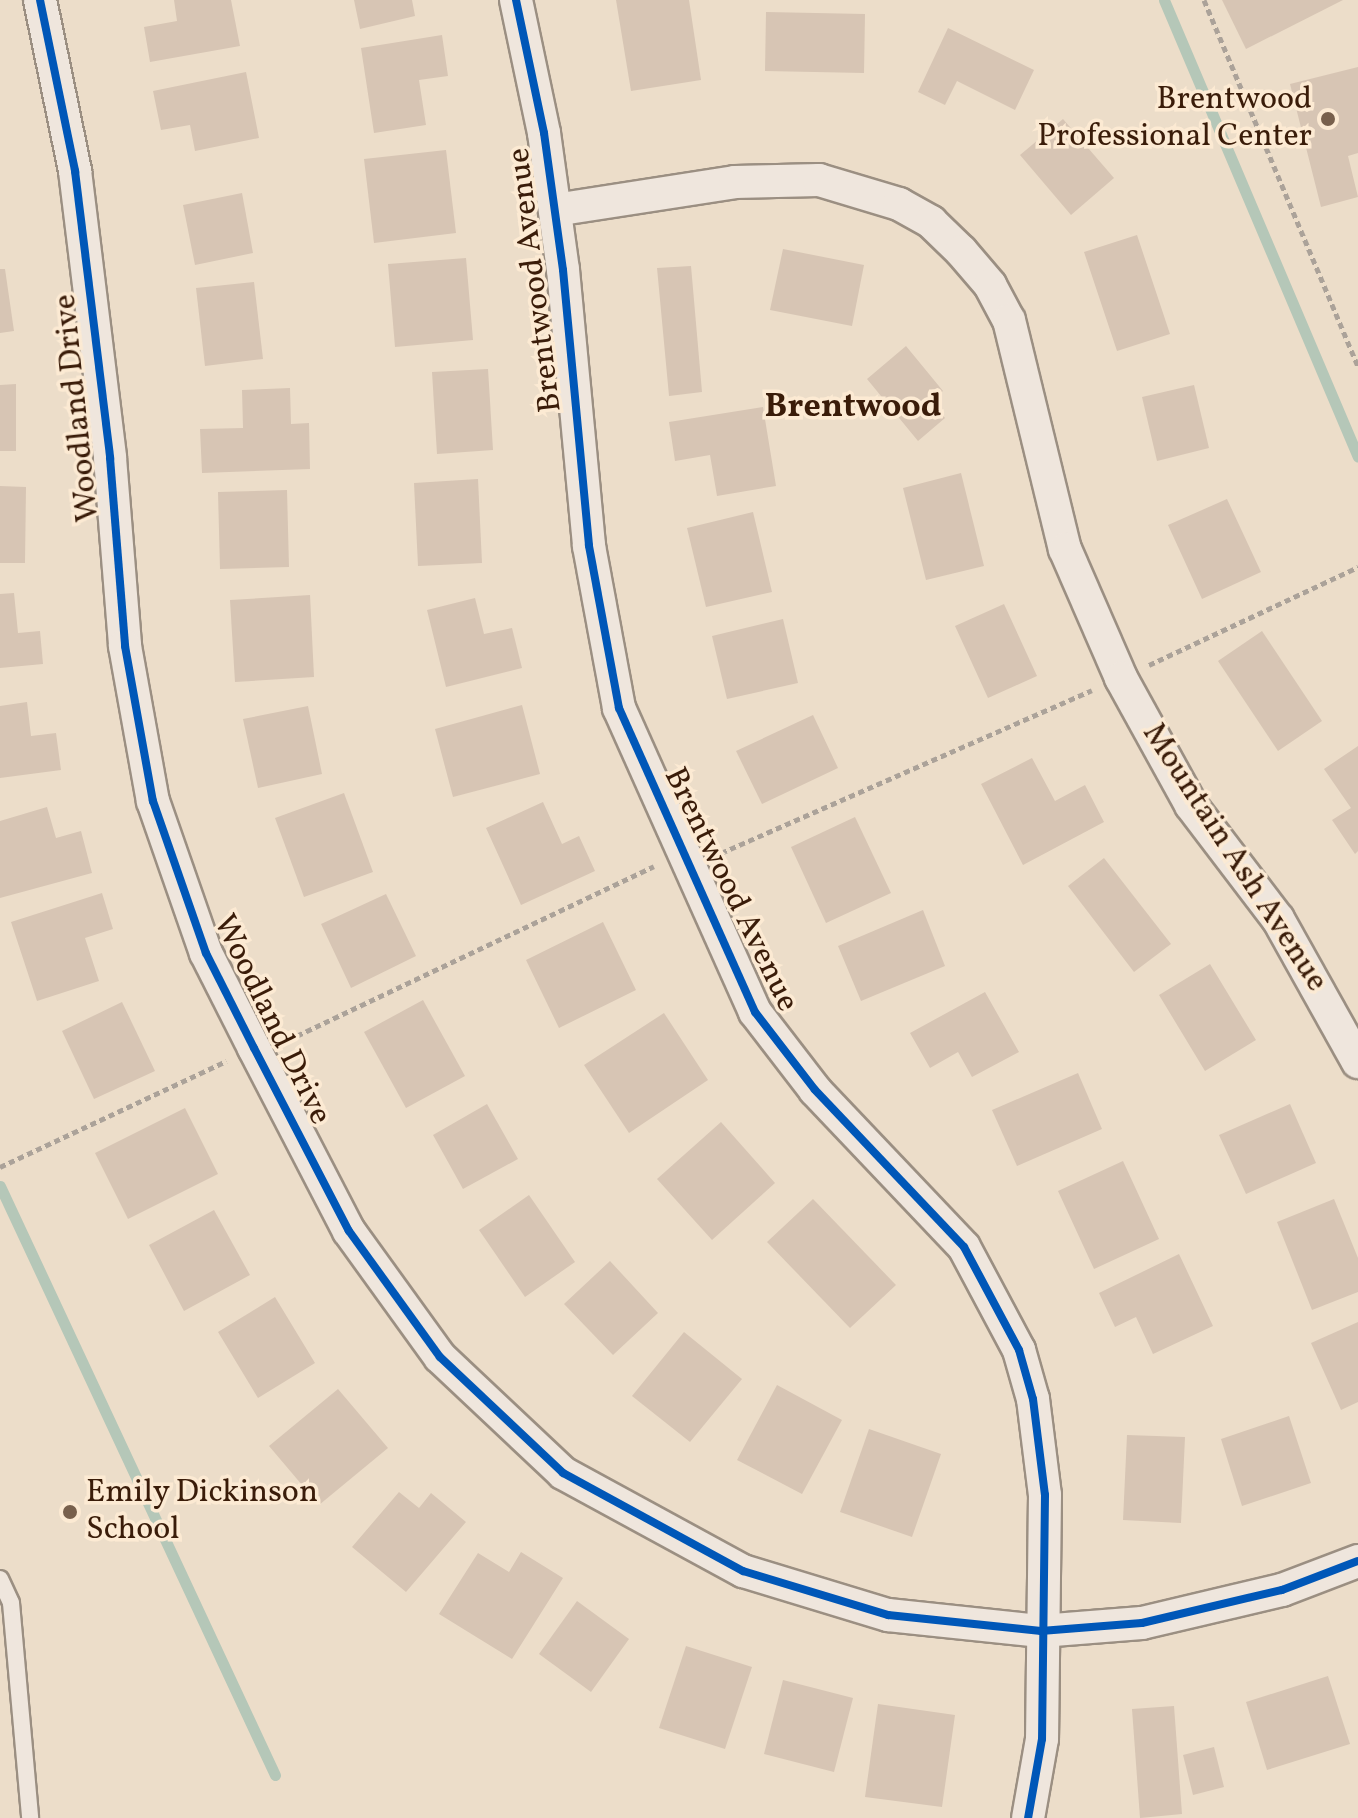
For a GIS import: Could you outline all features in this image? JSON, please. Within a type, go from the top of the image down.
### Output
[{"type":"street","name":"Woodland Drive","points":[[40,0],[75,171],[110,458],[125,646],[153,801],[206,953],[349,1231],[440,1357],[563,1473],[743,1571],[888,1615],[1041,1631],[1142,1623],[1205,1611],[1282,1590],[1358,1561]]},
{"type":"street","name":"Brentwood Avenue","points":[[516,0],[555,210],[589,546],[619,708],[755,1012],[815,1090],[964,1247],[1019,1350],[1042,1441],[1042,1739],[1028,1818]]},
{"type":"street","name":"Mountain Ash Avenue","points":[[555,210],[735,182],[819,180],[899,204],[931,222],[961,251],[990,285],[1009,320],[1065,549],[1121,678],[1191,805],[1278,919],[1358,1062]]},
{"type":"lane","points":[[0,1579],[11,1603],[30,1818]]},
{"type":"path","points":[[1204,0],[1358,367]]},
{"type":"path","points":[[0,1167],[21,1157]]},
{"type":"building","points":[[174,0],[231,0],[240,46],[150,62],[144,27],[177,21]]},
{"type":"building","points":[[354,0],[412,0],[415,16],[360,29]]},
{"type":"building","points":[[616,0],[689,0],[701,80],[631,91]]},
{"type":"building","points":[[1222,0],[1343,0],[1246,49]]},
{"type":"building","points":[[766,12],[865,14],[864,73],[765,71]]},
{"type":"building","points":[[948,28],[1034,70],[1015,110],[957,81],[945,105],[918,92]]},
{"type":"building","points":[[442,35],[448,76],[419,80],[426,125],[374,133],[361,48]]},
{"type":"building","name":"Brentwood Professional Center","points":[[1358,67],[1358,153],[1348,156],[1358,197],[1321,207],[1290,84]]},
{"type":"building","points":[[246,72],[259,138],[195,151],[190,125],[161,130],[153,91]]},
{"type":"building","points":[[1063,119],[1114,178],[1071,215],[1020,155]]},
{"type":"building","points":[[446,150],[456,233],[374,243],[364,159]]},
{"type":"building","points":[[242,193],[253,253],[195,265],[183,205]]},
{"type":"building","points":[[1137,235],[1170,334],[1117,351],[1084,252]]},
{"type":"building","points":[[783,249],[864,265],[852,326],[770,310]]},
{"type":"building","points":[[466,258],[473,340],[395,347],[388,264]]},
{"type":"building","points":[[691,266],[702,392],[669,396],[657,268]]},
{"type":"building","points":[[0,269],[5,269],[14,331],[0,333]]},
{"type":"building","points":[[254,282],[263,359],[205,366],[196,288]]},
{"type":"building","points":[[906,346],[943,391],[931,400],[945,418],[918,441],[867,379]]},
{"type":"building","points":[[488,369],[493,450],[437,454],[432,372]]},
{"type":"building","points":[[16,384],[16,451],[0,451],[0,385]]},
{"type":"building","points":[[1194,385],[1209,448],[1157,461],[1142,397]]},
{"type":"building","points":[[290,388],[291,424],[309,423],[310,469],[202,473],[200,429],[243,428],[242,390]]},
{"type":"building","points":[[763,407],[776,486],[717,496],[710,455],[675,461],[669,422]]},
{"type":"building","points":[[961,473],[984,566],[926,580],[903,488]]},
{"type":"building","points":[[478,479],[482,563],[418,566],[414,483]]},
{"type":"building","points":[[0,486],[26,487],[25,563],[0,563]]},
{"type":"building","points":[[287,490],[289,567],[220,569],[218,492]]},
{"type":"building","points":[[1227,499],[1261,572],[1202,599],[1168,525]]},
{"type":"building","points":[[753,512],[772,592],[706,607],[687,528]]},
{"type":"building","points":[[14,593],[18,633],[40,631],[43,664],[0,668],[0,594]]},
{"type":"building","points":[[310,595],[314,677],[235,682],[230,600]]},
{"type":"building","points":[[475,598],[484,634],[512,628],[522,668],[446,687],[427,610]]},
{"type":"building","points":[[1004,604],[1037,676],[988,698],[955,626]]},
{"type":"building","points":[[783,619],[798,683],[727,699],[712,636]]},
{"type":"building","points":[[1262,631],[1322,721],[1278,751],[1218,661]]},
{"type":"building","points":[[27,702],[31,736],[56,733],[61,770],[0,778],[0,706]]},
{"type":"building","points":[[522,705],[540,774],[453,797],[435,729]]},
{"type":"building","points":[[308,706],[322,774],[258,788],[243,719]]},
{"type":"building","points":[[813,715],[838,768],[762,804],[736,751]]},
{"type":"building","points":[[1358,746],[1358,851],[1355,854],[1332,820],[1351,808],[1324,769]]},
{"type":"building","points":[[1032,758],[1055,801],[1085,785],[1104,822],[1023,865],[981,784]]},
{"type":"building","points":[[344,793],[373,872],[304,897],[275,818]]},
{"type":"building","points":[[543,802],[562,844],[579,836],[595,871],[521,905],[486,828]]},
{"type":"building","points":[[47,807],[56,838],[81,831],[92,873],[0,898],[0,821]]},
{"type":"building","points":[[855,817],[891,893],[826,923],[791,847]]},
{"type":"building","points":[[1104,858],[1171,944],[1134,972],[1068,886]]},
{"type":"building","points":[[102,893],[113,929],[85,938],[99,981],[37,1001],[11,922]]},
{"type":"building","points":[[386,894],[416,956],[351,988],[321,924]]},
{"type":"building","points":[[923,910],[945,966],[861,1001],[838,946]]},
{"type":"building","points":[[603,922],[636,990],[559,1028],[526,960]]},
{"type":"building","points":[[1210,964],[1256,1040],[1205,1071],[1159,995]]},
{"type":"building","points":[[985,992],[1019,1052],[972,1077],[958,1052],[930,1068],[910,1033]]},
{"type":"building","points":[[423,1000],[465,1076],[406,1108],[364,1032]]},
{"type":"building","points":[[122,1002],[155,1071],[94,1099],[62,1031]]},
{"type":"building","points":[[664,1013],[708,1080],[629,1133],[584,1065]]},
{"type":"building","points":[[1078,1073],[1102,1129],[1017,1166],[992,1110]]},
{"type":"building","points":[[487,1104],[518,1159],[463,1189],[433,1135]]},
{"type":"building","points":[[1290,1104],[1316,1163],[1246,1194],[1219,1135]]},
{"type":"building","points":[[185,1108],[218,1174],[128,1219],[95,1153]]},
{"type":"building","points":[[721,1122],[775,1183],[712,1240],[657,1179]]},
{"type":"building","points":[[1123,1161],[1159,1239],[1094,1269],[1058,1191]]},
{"type":"building","points":[[529,1195],[575,1262],[525,1297],[479,1230]]},
{"type":"building","points":[[813,1199],[896,1285],[850,1328],[767,1242]]},
{"type":"building","points":[[1334,1199],[1358,1258],[1358,1292],[1312,1310],[1277,1222]]},
{"type":"building","points":[[214,1210],[250,1275],[184,1311],[149,1245]]},
{"type":"building","points":[[1179,1254],[1213,1326],[1153,1354],[1136,1317],[1115,1327],[1099,1293]]},
{"type":"building","points":[[610,1261],[658,1313],[613,1355],[564,1304]]},
{"type":"building","points":[[275,1297],[315,1363],[258,1398],[218,1332]]},
{"type":"building","points":[[1358,1322],[1358,1402],[1341,1410],[1311,1343]]},
{"type":"building","points":[[684,1332],[742,1379],[690,1442],[632,1396]]},
{"type":"building","points":[[777,1385],[842,1420],[802,1494],[737,1460]]},
{"type":"building","points":[[338,1389],[388,1448],[319,1505],[269,1446]]},
{"type":"building","points":[[1289,1416],[1311,1483],[1242,1506],[1221,1439]]},
{"type":"building","points":[[869,1429],[941,1454],[912,1537],[840,1512]]},
{"type":"building","points":[[1127,1435],[1185,1437],[1181,1523],[1123,1520]]},
{"type":"building","points":[[399,1492],[419,1508],[431,1493],[466,1522],[406,1592],[352,1547]]},
{"type":"building","points":[[521,1552],[563,1578],[512,1659],[439,1614],[478,1553],[509,1572]]},
{"type":"building","points":[[577,1601],[629,1639],[591,1692],[539,1654]]},
{"type":"building","points":[[686,1646],[752,1667],[725,1749],[659,1728]]},
{"type":"building","points":[[1328,1676],[1350,1744],[1267,1770],[1246,1702]]},
{"type":"building","points":[[783,1680],[853,1698],[834,1772],[764,1754]]},
{"type":"building","points":[[878,1704],[955,1715],[942,1807],[865,1797]]},
{"type":"building","points":[[1174,1706],[1182,1814],[1140,1818],[1132,1709]]},
{"type":"building","points":[[1214,1747],[1224,1787],[1193,1795],[1183,1755]]},
{"type":"waterway","points":[[1164,0],[1358,456]]},
{"type":"waterway","points":[[0,1186],[275,1775]]},
{"type":"cycle path","points":[[40,0],[75,171],[110,458],[125,646],[153,801],[206,953],[254,1048],[349,1231],[440,1357],[563,1473],[743,1571],[888,1615],[1041,1631],[1142,1623],[1282,1590],[1358,1561]]},
{"type":"cycle path","points":[[516,0],[544,133],[563,270],[589,546],[619,708],[755,1012],[815,1090],[964,1247],[1019,1350],[1033,1399],[1045,1495],[1042,1739],[1028,1818]]},
{"type":"place","name":"Brentwood Professional Center","points":[[1328,119]]},
{"type":"place","name":"Emily Dickinson School","points":[[70,1512]]},
{"type":"district","name":"Brentwood","points":[[853,408]]}]
